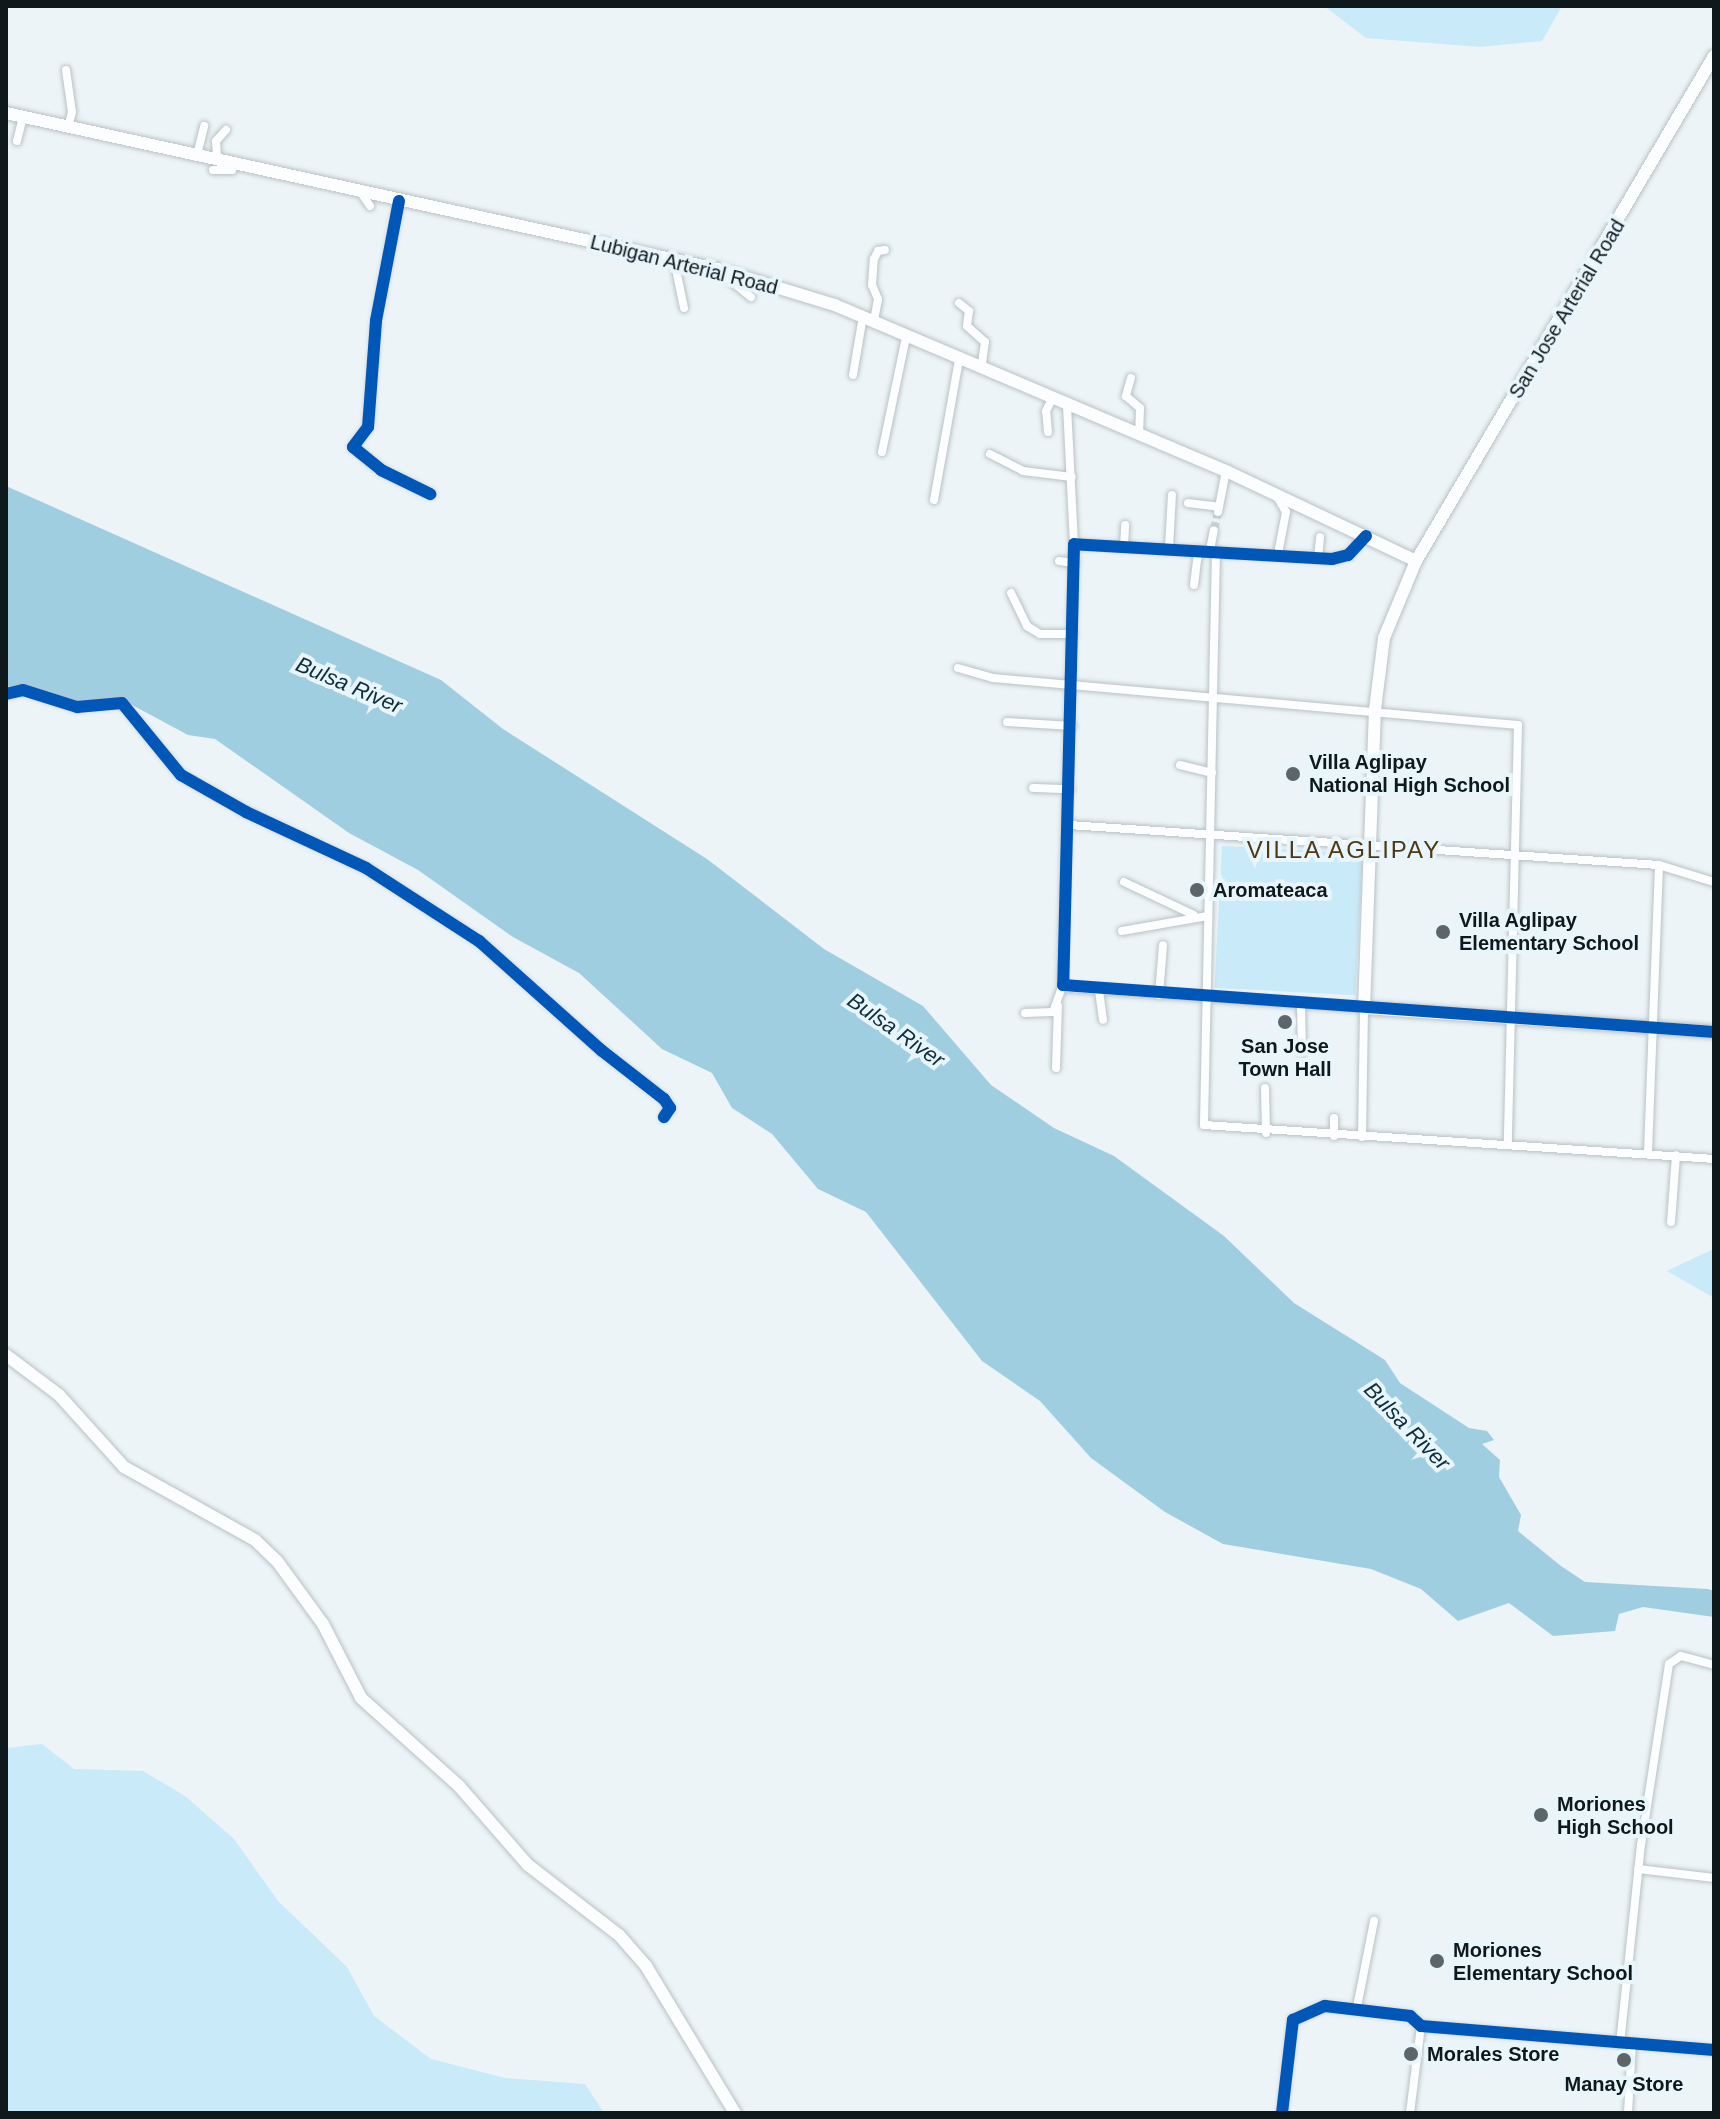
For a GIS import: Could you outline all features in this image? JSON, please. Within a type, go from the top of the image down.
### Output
[{"type":"main road","name":"San Jose Arterial Road","points":[[1364,1008],[1373,845],[1375,709],[1384,638],[1416,561],[1556,332],[1714,56]]},
{"type":"main road","name":"Lubigan Arterial Road","points":[[6,113],[197,155],[215,165],[234,162],[717,269],[868,318],[1067,406],[1226,471],[1416,561]]},
{"type":"main road","points":[[1364,1008],[1511,1021],[1714,1032]]},
{"type":"main road","points":[[6,1355],[59,1395],[124,1467],[255,1540],[277,1561],[323,1624],[361,1698],[459,1786],[528,1865],[619,1935],[646,1966],[735,2113]]},
{"type":"street","points":[[66,70],[72,112],[68,128]]},
{"type":"street","points":[[17,141],[23,117]]},
{"type":"street","points":[[197,155],[204,126]]},
{"type":"street","points":[[215,165],[216,141],[226,130]]},
{"type":"street","points":[[359,191],[370,206]]},
{"type":"street","points":[[399,201],[376,321],[368,427],[353,447],[381,470],[430,494]]},
{"type":"street","points":[[853,375],[868,318],[878,299],[872,285],[874,259],[878,251],[885,250]]},
{"type":"street","points":[[674,260],[684,308]]},
{"type":"street","points":[[717,269],[751,297]]},
{"type":"street","points":[[959,303],[969,311],[967,326],[985,342],[981,369]]},
{"type":"street","points":[[882,452],[906,337]]},
{"type":"street","points":[[934,500],[959,359]]},
{"type":"street","points":[[1131,378],[1126,396],[1141,413],[1139,434]]},
{"type":"street","points":[[1048,432],[1046,411],[1052,399]]},
{"type":"street","points":[[1056,1068],[1058,1006],[1063,985],[1074,681],[1075,563],[1067,406]]},
{"type":"street","points":[[1141,413],[1152,412]]},
{"type":"street","points":[[990,454],[1023,471],[1072,477]]},
{"type":"street","points":[[1188,503],[1218,509],[1226,471]]},
{"type":"street","points":[[1276,494],[1286,512],[1278,554]]},
{"type":"street","points":[[1169,548],[1172,495]]},
{"type":"street","points":[[1124,547],[1125,525]]},
{"type":"street","points":[[1214,530],[1214,696],[1204,1125],[1266,1133],[1648,1152],[1714,1159]]},
{"type":"street","points":[[1074,544],[1318,557],[1348,555],[1366,536]]},
{"type":"street","points":[[1318,557],[1320,537]]},
{"type":"street","points":[[1194,585],[1198,550]]},
{"type":"street","points":[[1059,561],[1075,563]]},
{"type":"street","points":[[1011,593],[1027,626],[1040,634],[1073,634]]},
{"type":"street","points":[[958,668],[993,678],[1074,681],[1518,725],[1508,1145]]},
{"type":"street","points":[[6,694],[23,690],[77,707],[122,703],[181,775],[257,818],[366,868],[479,941],[601,1050],[664,1099],[670,1108],[664,1117]]},
{"type":"street","points":[[1007,722],[1072,726]]},
{"type":"street","points":[[1180,765],[1212,773]]},
{"type":"street","points":[[1033,788],[1070,789]]},
{"type":"street","points":[[1069,825],[1659,865],[1714,882]]},
{"type":"street","points":[[1648,1152],[1659,865]]},
{"type":"street","points":[[1124,882],[1195,915]]},
{"type":"street","points":[[1122,931],[1195,915],[1208,916]]},
{"type":"street","points":[[1159,995],[1163,945]]},
{"type":"street","points":[[1063,985],[1099,991],[1364,1008],[1362,1137]]},
{"type":"street","points":[[1099,991],[1103,1020]]},
{"type":"street","points":[[1301,1005],[1302,1052]]},
{"type":"street","points":[[1025,1013],[1047,1014],[1058,1006]]},
{"type":"street","points":[[1265,1088],[1266,1133]]},
{"type":"street","points":[[1334,1118],[1334,1136]]},
{"type":"street","points":[[1671,1222],[1676,1155]]},
{"type":"street","points":[[1620,2044],[1638,1869],[1669,1664],[1681,1656],[1714,1665]]},
{"type":"street","points":[[1638,1869],[1714,1878]]},
{"type":"street","points":[[1357,2007],[1374,1921]]},
{"type":"street","points":[[1282,2113],[1293,2020],[1313,2008],[1357,2007],[1410,2016],[1421,2026],[1714,2050]]},
{"type":"street","points":[[1410,2113],[1421,2026]]},
{"type":"street","points":[[1628,2113],[1632,2044]]},
{"type":"shaded area","points":[[1324,6],[1562,6],[1542,41],[1480,47],[1366,38]]},
{"type":"shaded area","points":[[1222,846],[1363,853],[1355,995],[1215,988]]},
{"type":"shaded area","points":[[1714,1249],[1714,1298],[1667,1271],[1694,1258]]},
{"type":"shaded area","points":[[42,1744],[74,1769],[143,1771],[185,1796],[234,1839],[278,1901],[347,1967],[374,2016],[431,2059],[505,2078],[585,2084],[604,2113],[6,2113],[6,1748]]},
{"type":"water","name":"Bulsa River","points":[[6,486],[441,680],[503,729],[707,859],[824,949],[923,1006],[991,1085],[1054,1128],[1114,1156],[1224,1236],[1294,1303],[1385,1360],[1400,1383],[1469,1428],[1487,1431],[1494,1440],[1482,1444],[1500,1460],[1499,1477],[1521,1515],[1518,1531],[1561,1566],[1585,1582],[1714,1591],[1714,1617],[1643,1607],[1619,1614],[1615,1631],[1553,1636],[1509,1603],[1458,1621],[1421,1589],[1371,1569],[1223,1544],[1165,1512],[1091,1458],[1040,1401],[982,1361],[866,1212],[818,1189],[772,1134],[732,1108],[712,1073],[662,1049],[579,973],[513,937],[418,870],[349,833],[215,739],[188,735],[121,699],[79,704],[23,685],[6,690]]},
{"type":"tunnel","points":[[1214,530],[1218,512]]},
{"type":"cycle path","points":[[399,201],[376,321],[368,427],[353,447],[381,470],[430,494]]},
{"type":"cycle path","points":[[1366,536],[1348,555],[1332,559],[1074,544],[1063,985],[1714,1032]]},
{"type":"cycle path","points":[[6,694],[23,690],[77,707],[122,703],[181,775],[246,812],[366,868],[479,941],[601,1050],[664,1099],[670,1108],[664,1117]]},
{"type":"cycle path","points":[[1282,2113],[1293,2020],[1325,2006],[1410,2016],[1421,2026],[1714,2050]]},
{"type":"place","name":"Villa Aglipay National High School","points":[[1293,774]]},
{"type":"place","name":"Aromateaca","points":[[1197,890]]},
{"type":"place","name":"Villa Aglipay Elementary School","points":[[1443,932]]},
{"type":"place","name":"San Jose Town Hall","points":[[1285,1022]]},
{"type":"place","name":"Moriones High School","points":[[1541,1815]]},
{"type":"place","name":"Moriones Elementary School","points":[[1437,1961]]},
{"type":"place","name":"Morales Store","points":[[1411,2054]]},
{"type":"place","name":"Manay Store","points":[[1624,2060]]},
{"type":"district","name":"VILLA AGLIPAY","points":[[1344,850]]}]
